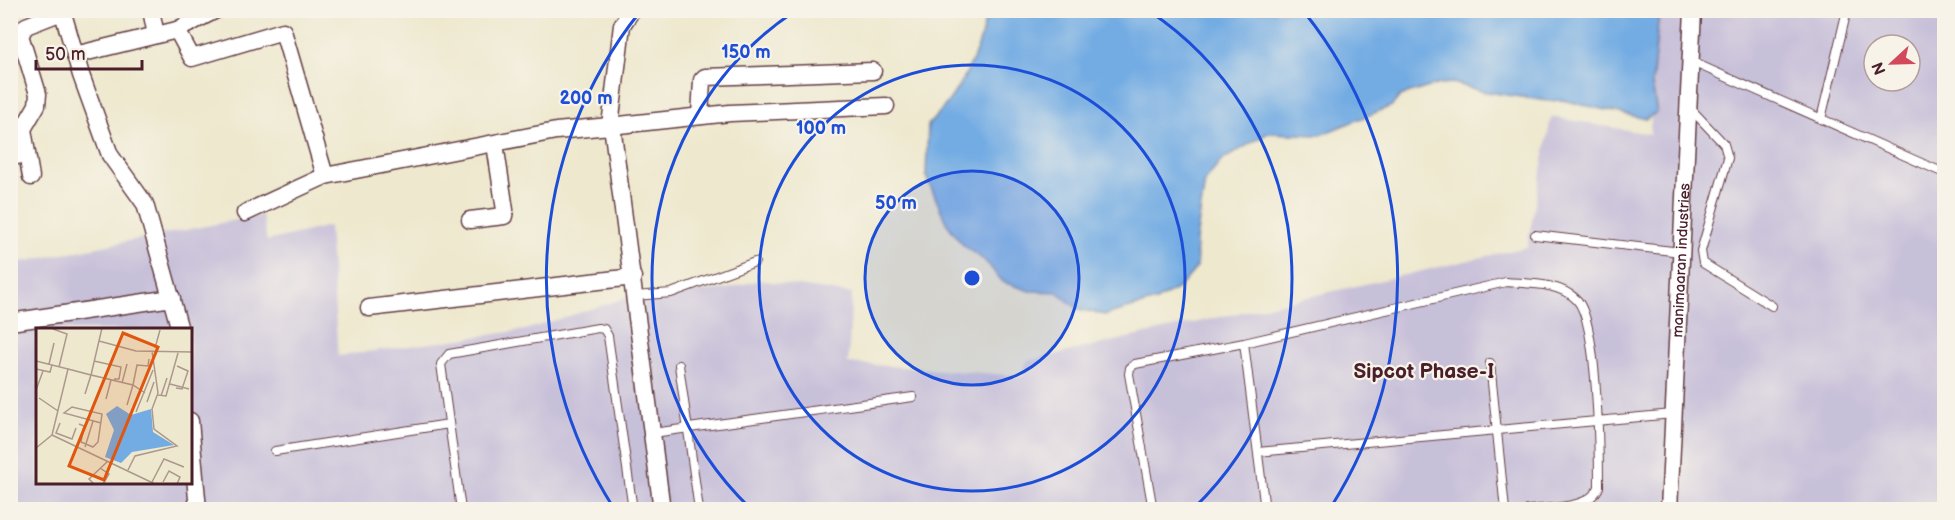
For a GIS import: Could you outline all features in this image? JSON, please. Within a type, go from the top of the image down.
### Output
[{"type":"street","points":[[151,10],[156,35]]},
{"type":"street","points":[[75,55],[177,30],[216,10]]},
{"type":"street","points":[[632,10],[621,25],[610,126],[613,133],[636,296],[662,510]]},
{"type":"street","name":"manimaaran industries","points":[[1669,510],[1693,10]]},
{"type":"street","points":[[31,177],[18,156],[23,129],[37,105],[38,94],[16,26],[26,26],[62,11],[110,155],[145,204],[180,328]]},
{"type":"street","points":[[177,30],[192,58],[278,30],[283,31],[325,176]]},
{"type":"street","points":[[700,116],[702,80],[705,77],[873,71]]},
{"type":"street","points":[[245,213],[325,176],[556,131],[700,116],[886,106]]},
{"type":"street","points":[[10,121],[28,118]]},
{"type":"street","points":[[470,220],[504,216],[495,144]]},
{"type":"street","points":[[369,308],[633,277]]},
{"type":"street","points":[[10,322],[172,298]]},
{"type":"street","points":[[192,443],[198,510]]},
{"type":"lane","points":[[1821,119],[1847,10]]},
{"type":"lane","points":[[1690,61],[1944,173]]},
{"type":"lane","points":[[1688,105],[1724,144],[1728,158],[1701,251],[1703,263],[1772,306]]},
{"type":"lane","points":[[1535,235],[1681,252]]},
{"type":"lane","points":[[636,296],[671,293],[755,262]]},
{"type":"lane","points":[[1153,510],[1130,368],[1135,364],[1244,343],[1506,282],[1549,286],[1576,299],[1587,318],[1599,421],[1599,487],[1596,495],[1586,502],[1528,510]]},
{"type":"lane","points":[[460,510],[441,364],[449,354],[598,328],[604,329],[608,336],[633,510]]},
{"type":"lane","points":[[1244,343],[1265,510]]},
{"type":"lane","points":[[1490,363],[1499,430],[1505,510]]},
{"type":"lane","points":[[679,364],[699,510]]},
{"type":"lane","points":[[653,433],[914,397]]},
{"type":"lane","points":[[1258,452],[1673,414]]},
{"type":"lane","points":[[275,451],[449,424]]},
{"type":"shaded area","points":[[1658,11],[1944,11],[1944,509],[11,510],[11,264],[262,215],[267,241],[329,226],[338,356],[525,330],[632,296],[726,289],[759,280],[852,294],[848,363],[1022,376],[1027,361],[1527,247],[1551,117],[1650,134]]},
{"type":"water","points":[[986,11],[1659,11],[1652,85],[1657,112],[1646,119],[1562,100],[1548,101],[1481,91],[1453,83],[1439,84],[1400,96],[1392,106],[1320,135],[1268,133],[1222,160],[1205,181],[1196,240],[1197,267],[1180,287],[1156,301],[1105,315],[1078,309],[1057,292],[1030,291],[1003,282],[985,261],[963,245],[947,224],[926,176],[928,125],[949,100],[967,72],[984,26]]},
{"type":"district","name":"Sipcot Phase-I","points":[[1424,371]]}]
